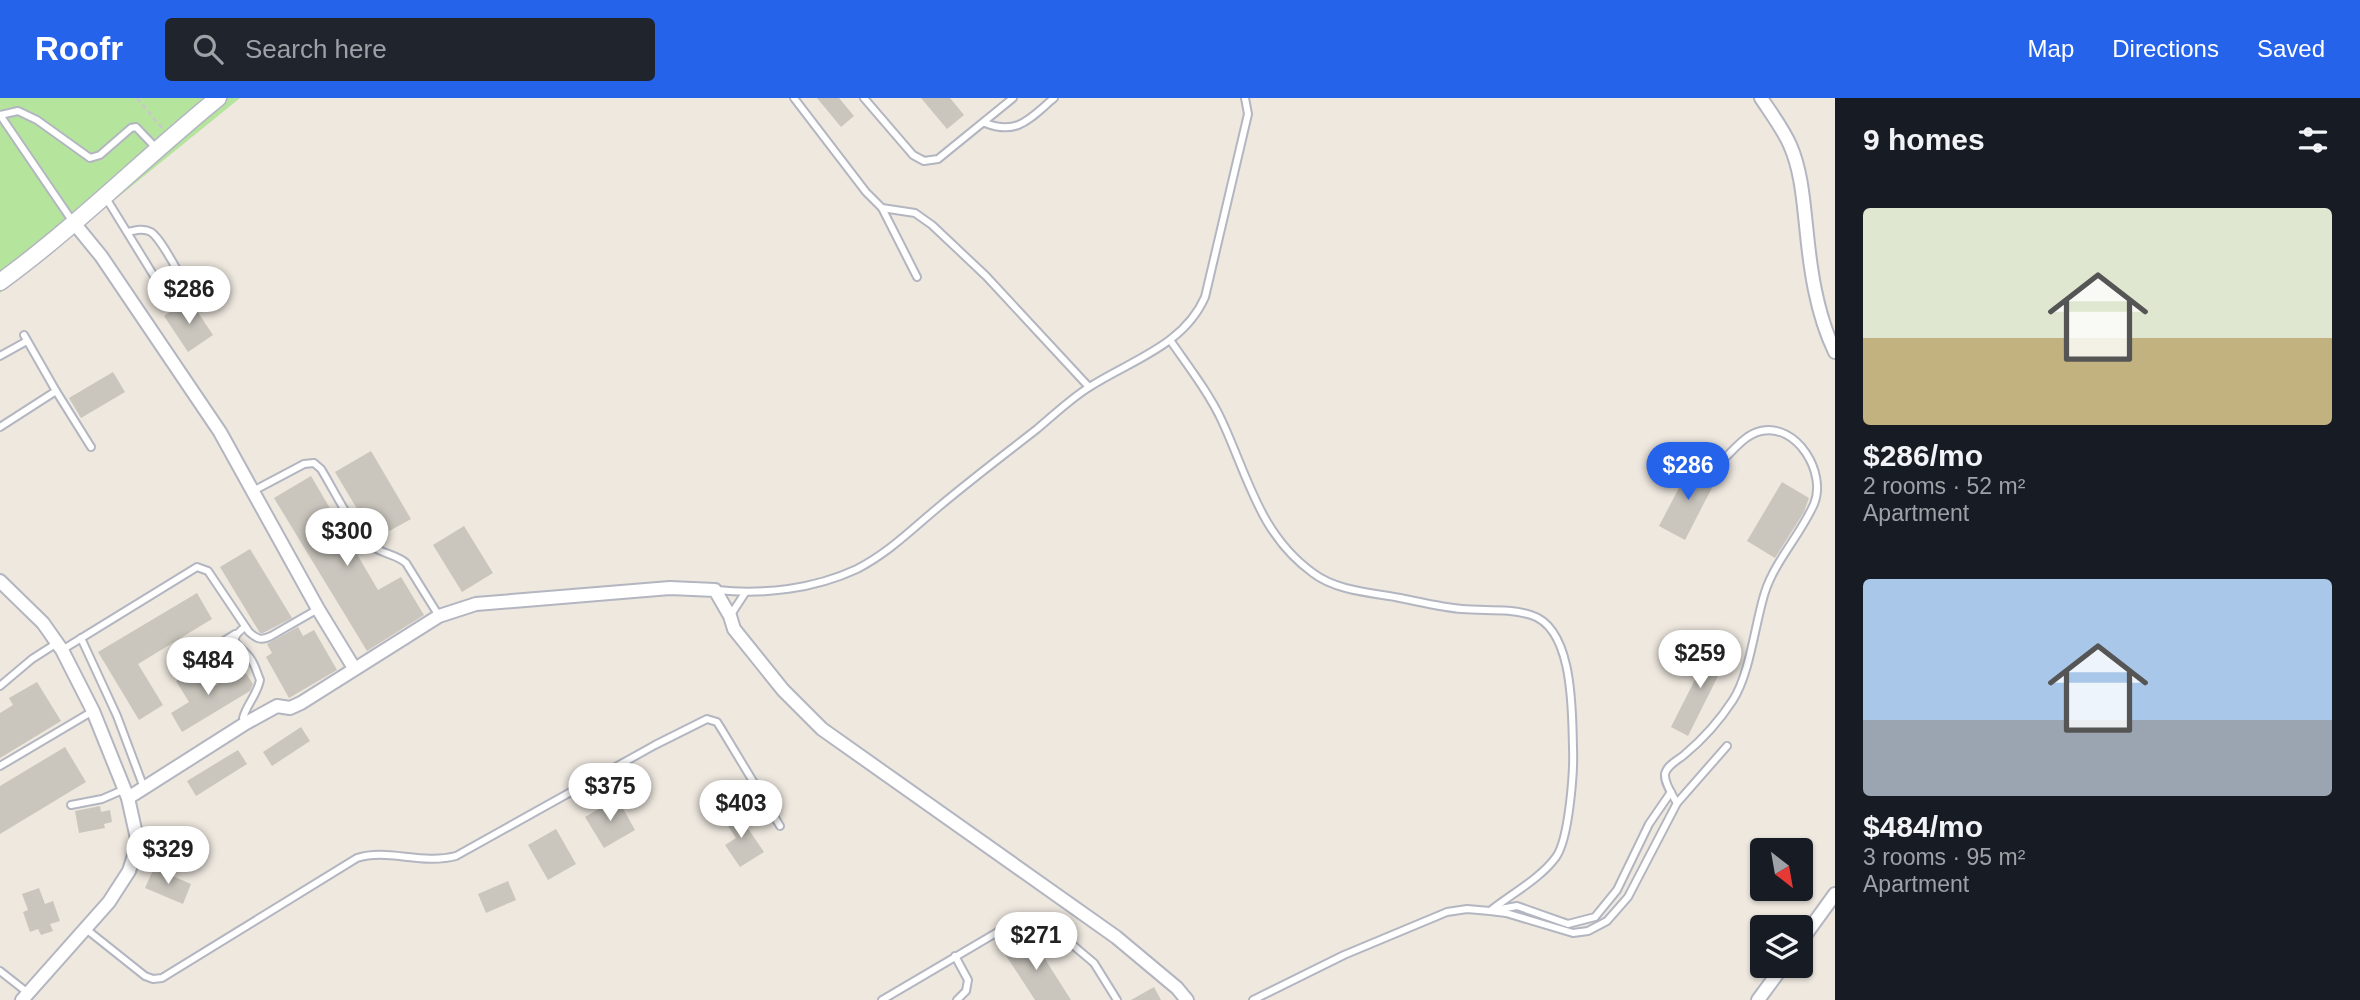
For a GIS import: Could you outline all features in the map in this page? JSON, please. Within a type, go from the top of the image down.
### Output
[{"type":"street","points":[[1,280],[74,223],[218,98]]},
{"type":"street","points":[[1761,98],[1790,145],[1801,182],[1818,299],[1826,334],[1835,352]]},
{"type":"street","points":[[74,223],[101,256],[219,432],[354,668]]},
{"type":"street","points":[[0,581],[43,624],[60,647],[93,711],[127,794],[138,843],[130,871],[109,902],[25,996]]},
{"type":"street","points":[[127,794],[144,788],[277,706],[290,708],[301,703],[439,616],[476,604],[670,588],[715,590],[734,629],[775,680],[822,729],[1116,937],[1177,988],[1187,1000]]},
{"type":"street","points":[[1813,925],[1835,894]]},
{"type":"street","points":[[1758,1000],[1774,978]]},
{"type":"lane","points":[[794,98],[866,192],[882,208],[917,277]]},
{"type":"lane","points":[[864,98],[913,155],[923,161],[938,159],[1013,98]]},
{"type":"lane","points":[[985,123],[1000,129],[1023,124],[1054,98]]},
{"type":"lane","points":[[715,590],[745,593],[804,587],[853,570],[877,558],[899,543],[940,506],[1089,387],[1170,341],[1186,328],[1205,297],[1248,114],[1245,98]]},
{"type":"lane","points":[[74,223],[0,115],[18,111],[37,120],[90,158],[100,155],[131,128],[136,127],[157,149]]},
{"type":"lane","points":[[105,196],[162,289],[173,295],[180,292],[184,288],[184,282],[157,238],[150,231],[139,229],[128,232]]},
{"type":"lane","points":[[882,208],[915,213],[932,225],[986,276],[1089,387]]},
{"type":"lane","points":[[0,356],[26,338],[91,447]]},
{"type":"lane","points":[[1170,341],[1221,419],[1271,532],[1315,575],[1344,588],[1459,609],[1514,611],[1533,615],[1546,623],[1558,639],[1564,655],[1572,705],[1574,771],[1564,835],[1558,856],[1490,911]]},
{"type":"lane","points":[[0,427],[56,391]]},
{"type":"lane","points":[[1677,803],[1665,773],[1700,742],[1735,698],[1765,590],[1815,502],[1818,483],[1812,463],[1800,446],[1783,432],[1760,431],[1748,436],[1727,456]]},
{"type":"lane","points":[[253,492],[304,464],[314,463],[321,469],[364,539],[375,549],[399,557],[406,563],[439,616]]},
{"type":"lane","points":[[0,686],[32,659],[81,638],[197,566],[208,571],[253,636],[264,640],[318,608]]},
{"type":"lane","points":[[730,616],[745,593]]},
{"type":"lane","points":[[203,654],[245,627]]},
{"type":"lane","points":[[237,633],[234,638],[236,644],[252,660],[260,680],[243,718],[246,723]]},
{"type":"lane","points":[[81,638],[117,716],[144,788]]},
{"type":"lane","points":[[0,765],[93,711]]},
{"type":"lane","points":[[86,929],[145,976],[162,978],[357,858],[369,854],[414,859],[444,859],[456,856],[655,745],[708,719],[717,722],[780,826]]},
{"type":"lane","points":[[1252,1000],[1344,955],[1420,922],[1457,910],[1506,913],[1573,933],[1588,931],[1607,921],[1628,897],[1677,803],[1727,746]]},
{"type":"lane","points":[[1490,911],[1517,906],[1568,924],[1595,917],[1617,890],[1649,824],[1671,792]]},
{"type":"lane","points":[[71,805],[127,794]]},
{"type":"lane","points":[[882,1000],[1029,916],[1055,930],[1094,963],[1117,1000]]},
{"type":"lane","points":[[955,957],[968,980],[966,991],[957,1000]]},
{"type":"lane","points":[[0,971],[25,996]]},
{"type":"path","points":[[137,98],[170,137]]},
{"type":"green space","points":[[0,98],[240,98],[0,293]]},
{"type":"building","points":[[817,98],[839,98],[854,116],[841,127]]},
{"type":"building","points":[[921,98],[950,98],[964,115],[947,129]]},
{"type":"building","points":[[189,299],[213,335],[188,352],[164,316]]},
{"type":"building","points":[[113,372],[125,392],[81,418],[69,398]]},
{"type":"building","points":[[371,451],[411,519],[375,539],[335,472]]},
{"type":"building","points":[[1691,465],[1717,478],[1685,540],[1659,526]]},
{"type":"building","points":[[311,476],[378,590],[401,577],[424,615],[367,651],[274,498]]},
{"type":"building","points":[[1782,482],[1809,498],[1804,512],[1775,558],[1747,541]]},
{"type":"building","points":[[464,526],[493,573],[462,592],[433,545]]},
{"type":"building","points":[[250,549],[292,618],[263,633],[260,633],[220,567]]},
{"type":"building","points":[[197,593],[212,619],[138,664],[163,705],[139,720],[98,652]]},
{"type":"building","points":[[298,627],[303,636],[314,630],[337,670],[289,698],[266,657],[272,653],[267,644]]},
{"type":"building","points":[[1713,644],[1730,652],[1688,736],[1671,727]]},
{"type":"building","points":[[196,669],[208,690],[243,669],[253,684],[250,691],[182,732],[171,713],[189,702],[176,681]]},
{"type":"building","points":[[37,682],[61,721],[0,758],[0,713],[13,705],[9,698]]},
{"type":"building","points":[[301,727],[310,741],[272,766],[263,752]]},
{"type":"building","points":[[65,747],[86,782],[0,834],[0,786]]},
{"type":"building","points":[[238,750],[247,764],[196,796],[187,781]]},
{"type":"building","points":[[617,798],[635,830],[604,848],[585,817]]},
{"type":"building","points":[[100,806],[101,812],[110,810],[112,822],[104,824],[105,828],[79,833],[75,811]]},
{"type":"building","points":[[734,808],[764,852],[740,867],[725,845],[736,838],[722,817]]},
{"type":"building","points":[[556,829],[576,864],[548,880],[528,845]]},
{"type":"building","points":[[154,868],[191,884],[183,904],[145,888]]},
{"type":"building","points":[[508,881],[516,900],[486,913],[478,894]]},
{"type":"building","points":[[39,888],[45,904],[53,901],[60,921],[50,924],[53,931],[41,935],[38,929],[30,932],[23,912],[28,910],[22,894]]},
{"type":"building","points":[[1031,937],[1071,1000],[1035,1000],[1005,954]]},
{"type":"building","points":[[1154,987],[1161,1000],[1131,1000]]}]
